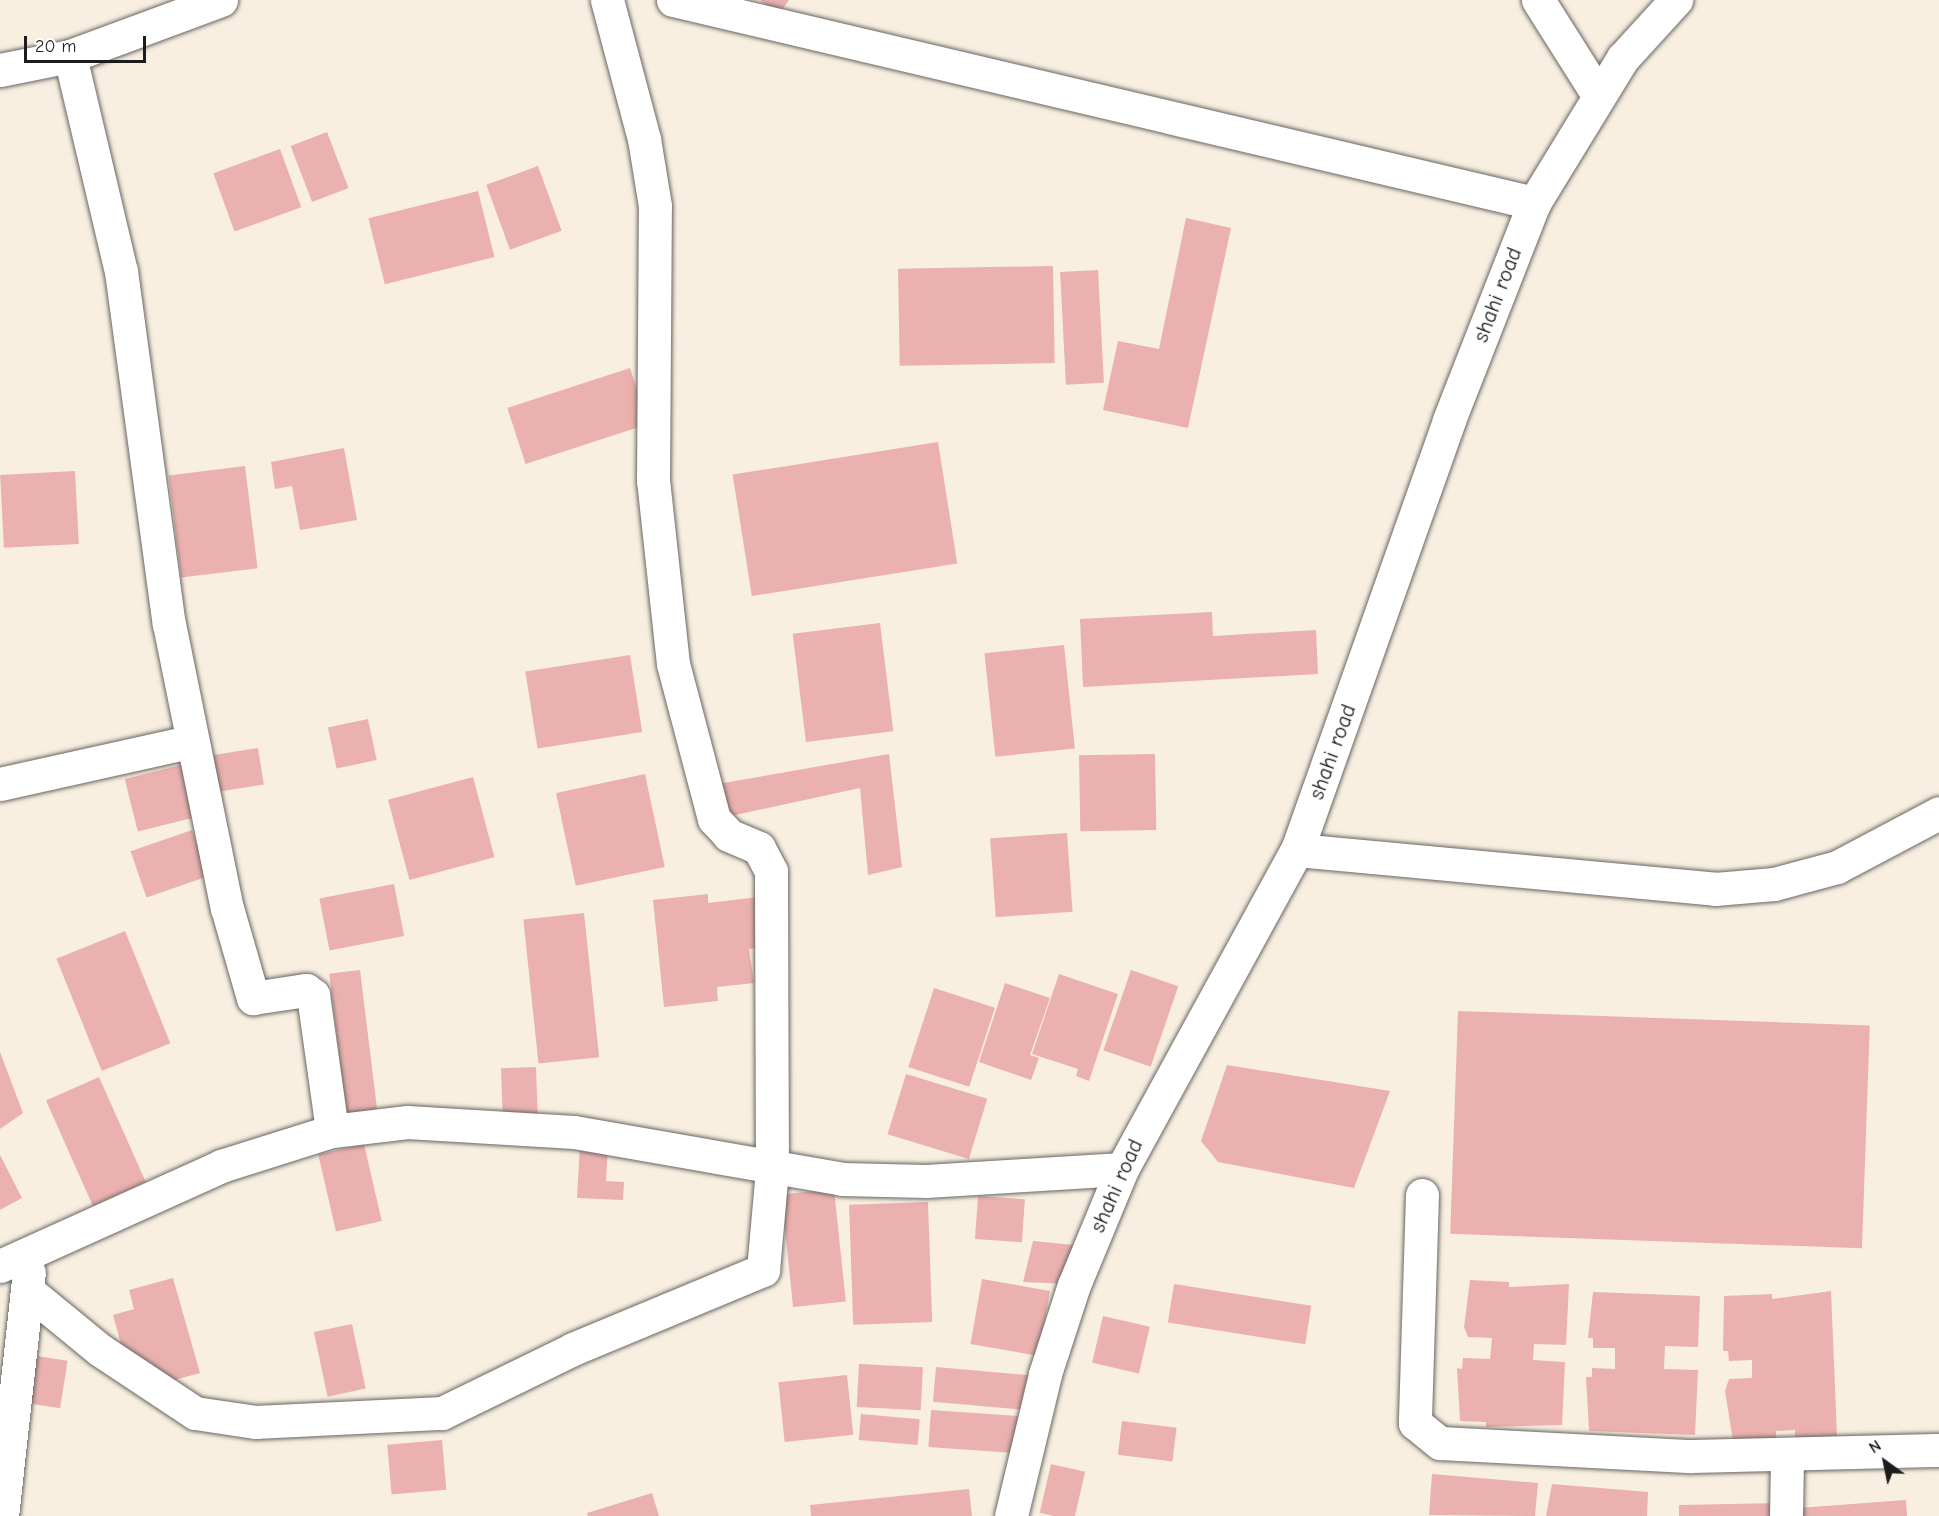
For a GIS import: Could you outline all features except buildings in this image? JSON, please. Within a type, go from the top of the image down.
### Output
[{"type":"street","points":[[0,69],[70,56],[221,0]]},
{"type":"street","points":[[28,1291],[100,1350],[195,1413],[256,1422],[335,1415],[427,1416],[471,1402],[573,1349],[756,1277],[767,1260],[772,1170],[771,871],[759,848],[729,835],[714,819],[673,664],[653,481],[655,207],[644,139],[607,0]]},
{"type":"street","points":[[673,0],[1534,203]]},
{"type":"street","points":[[1538,0],[1598,94]]},
{"type":"street","name":"shahi road","points":[[1011,1516],[1049,1363],[1122,1168],[1298,850],[1449,420],[1534,203],[1598,94],[1676,0]]},
{"type":"street","points":[[70,56],[121,271],[190,742],[246,986],[259,999],[306,990],[313,995],[332,1131]]},
{"type":"street","points":[[0,784],[190,742]]},
{"type":"street","points":[[1298,850],[1715,889],[1773,884],[1837,867],[1939,813]]},
{"type":"street","points":[[0,1266],[221,1166],[332,1131],[407,1122],[492,1124],[693,1149],[772,1170],[926,1181],[1122,1168]]},
{"type":"street","points":[[1422,1195],[1415,1423],[1424,1435],[1440,1443],[1787,1456],[1939,1449]]},
{"type":"street","points":[[2,1516],[31,1252]]},
{"type":"street","points":[[1786,1516],[1787,1456]]}]
